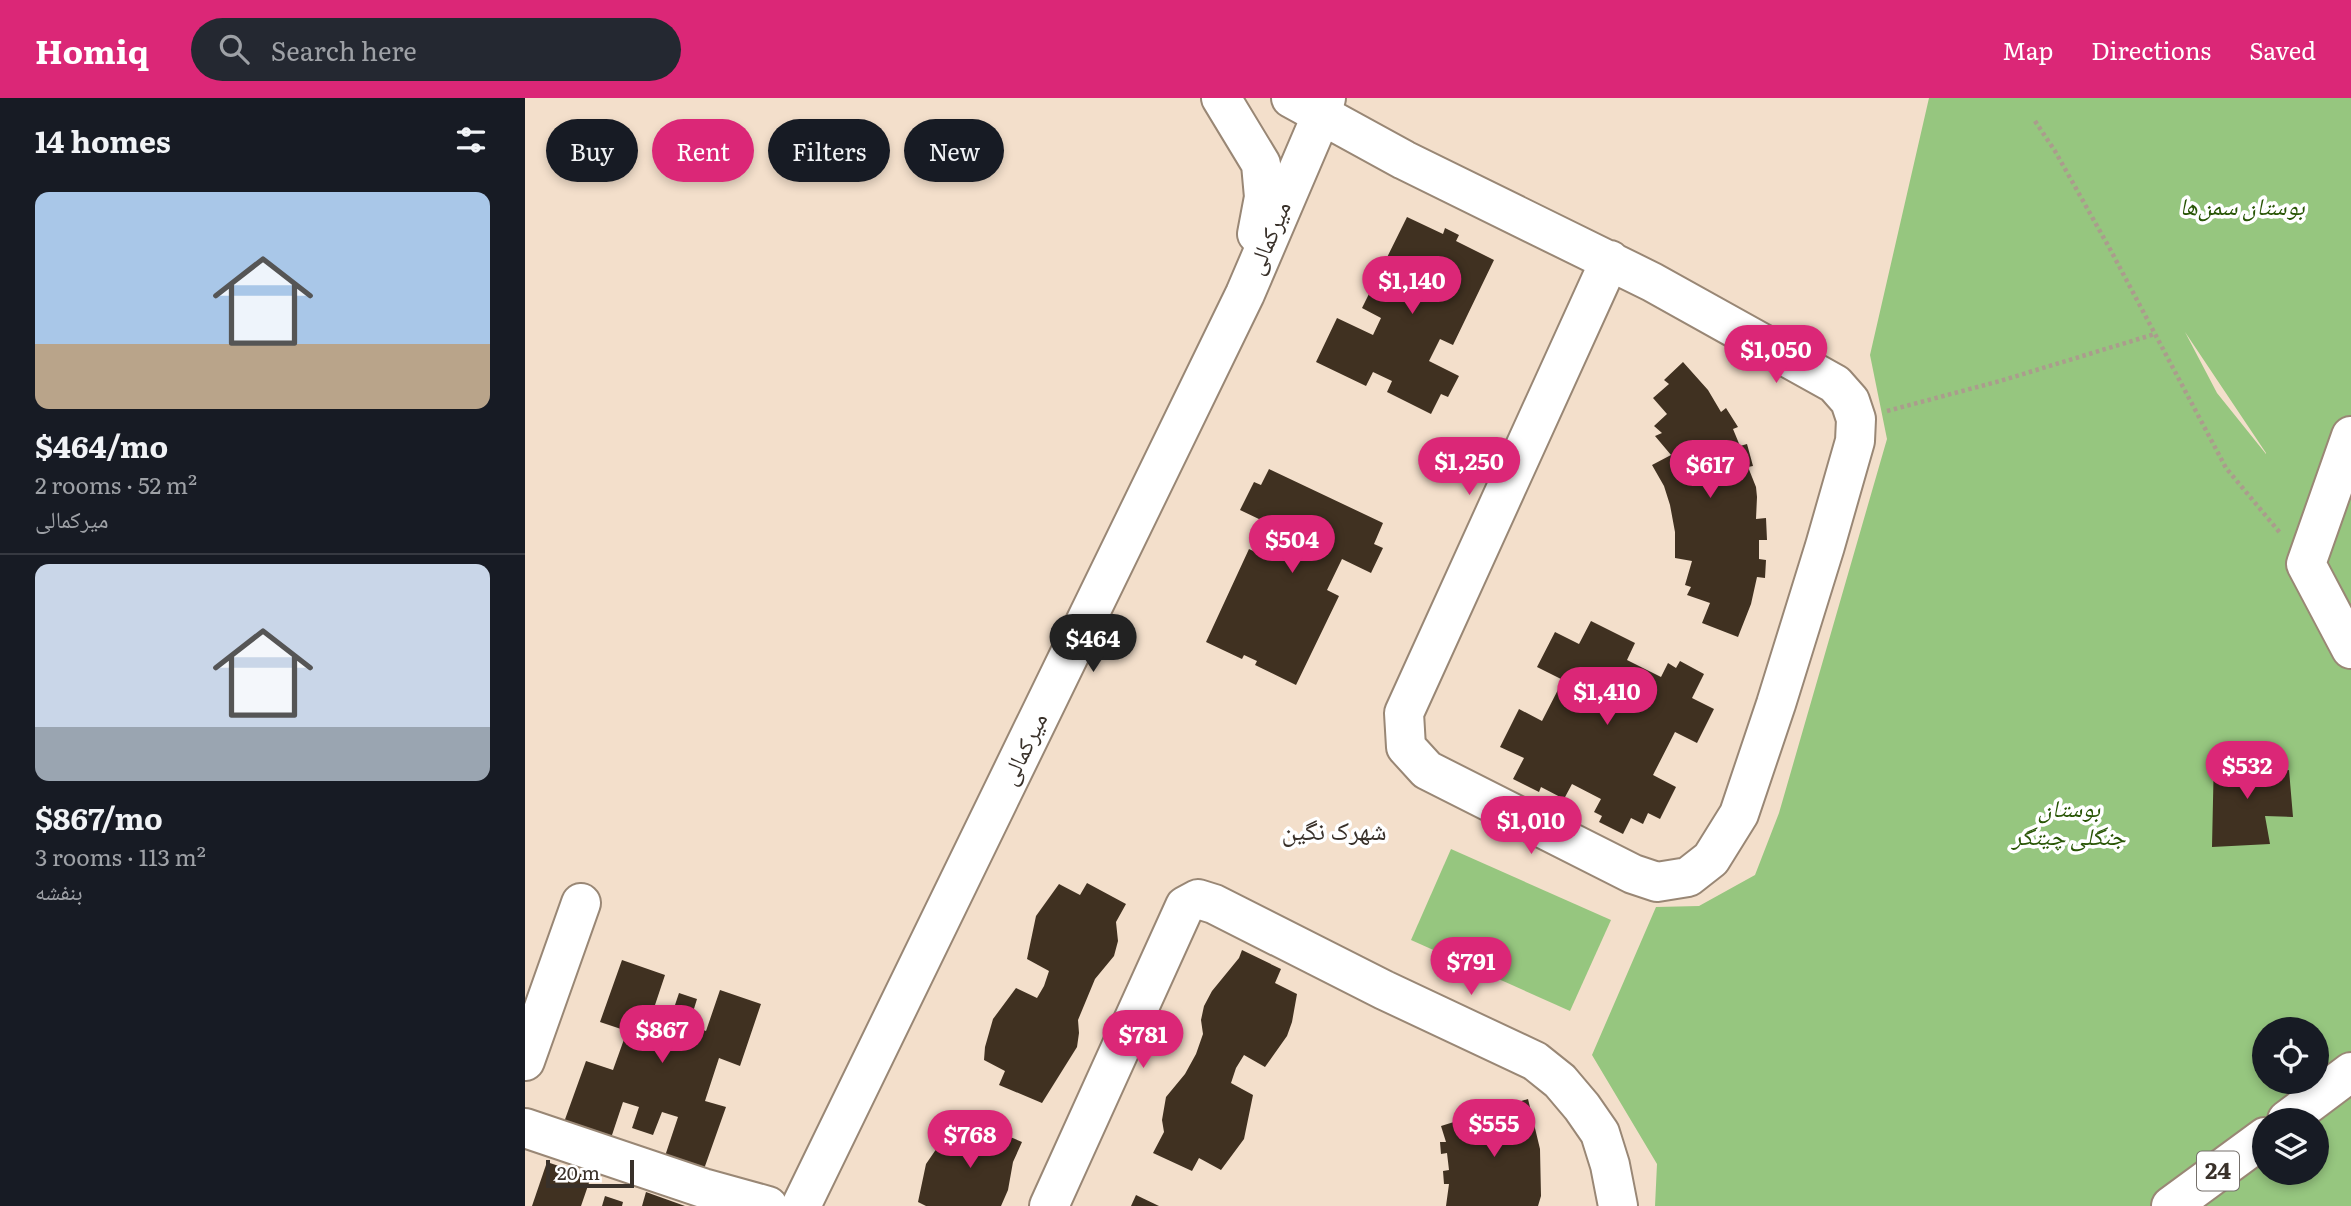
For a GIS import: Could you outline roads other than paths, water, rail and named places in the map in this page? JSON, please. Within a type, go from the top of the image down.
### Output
[{"type":"main road","points":[[1221,98],[1261,164],[1264,197],[1245,294]]},
{"type":"main road","points":[[1313,103],[1404,160],[1609,260],[1835,384],[1850,401],[1856,419],[1855,441],[1776,704],[1739,814],[1711,859],[1688,877],[1657,882],[1633,874],[1427,771],[1406,747],[1403,713],[1609,260]]},
{"type":"main road","name":"میرکمالی","points":[[801,1206],[1245,294],[1313,103]]},
{"type":"main road","points":[[2351,436],[2306,564],[2351,649]]},
{"type":"main road","points":[[1049,1206],[1185,906],[1198,899],[1214,904],[1384,990],[1535,1061],[1560,1081],[1600,1133],[1618,1206]]},
{"type":"main road","points":[[525,1061],[581,903]]},
{"type":"main road","points":[[2303,1108],[2351,1072]]},
{"type":"main road","points":[[525,1128],[700,1197],[768,1206]]},
{"type":"main road","name":"24","points":[[2171,1206],[2252,1147]]},
{"type":"district","name":"شهرک نگین","points":[[1334,831]]},
{"type":"park label","name":"بوستان سمن‌ها","points":[[2242,207]]},
{"type":"park label","name":"بوستان جنگلی چیتگر","points":[[2069,823]]}]
